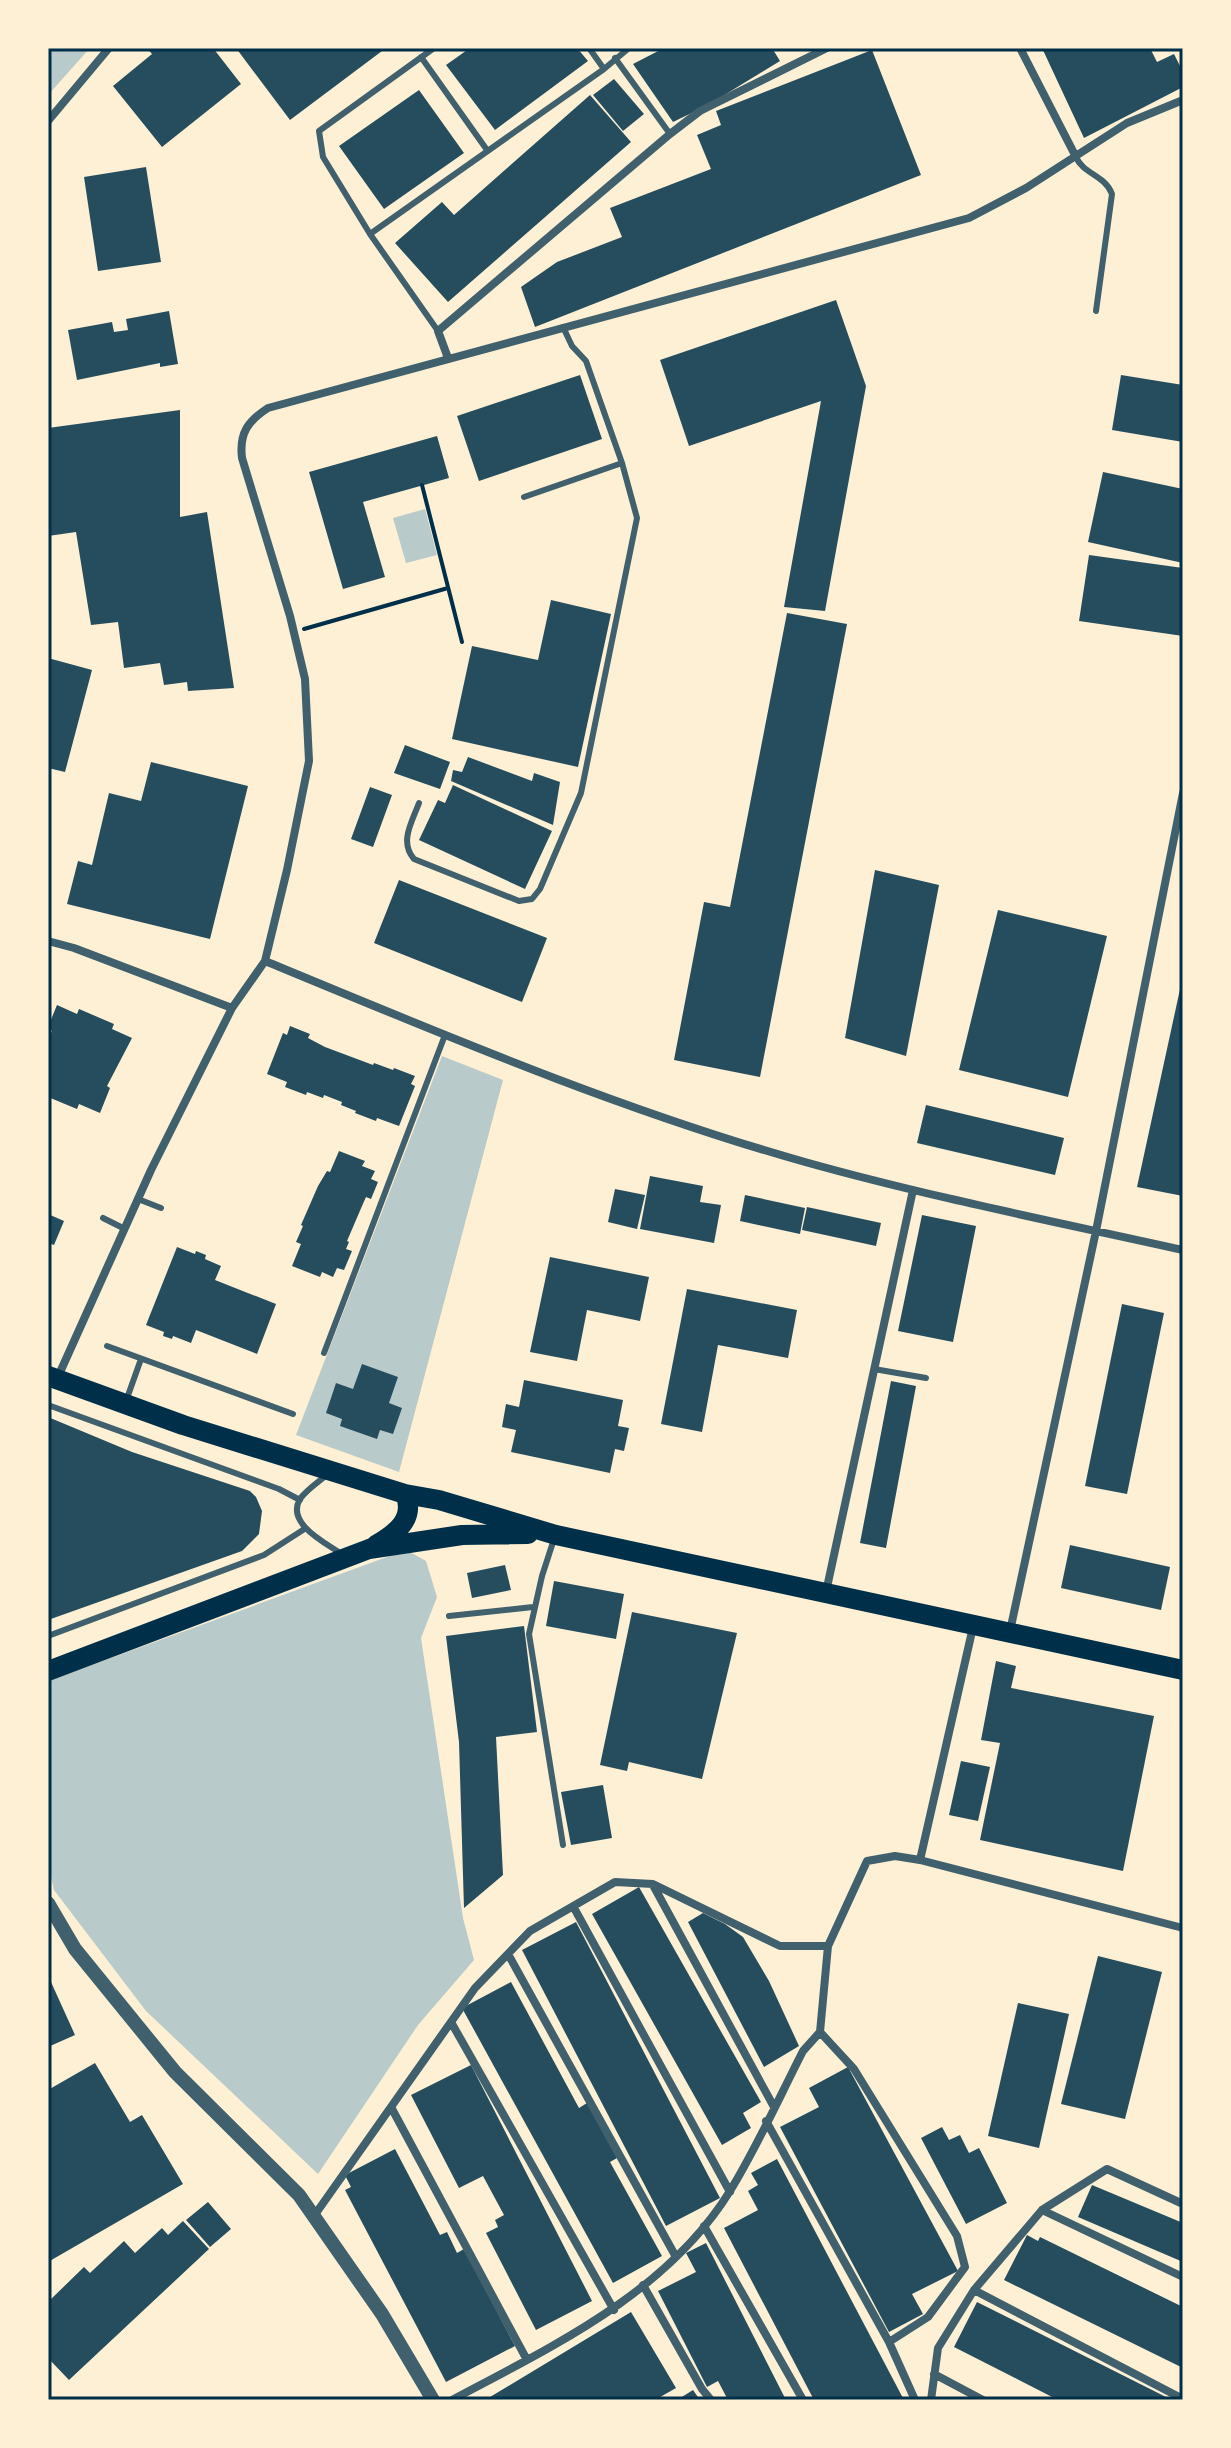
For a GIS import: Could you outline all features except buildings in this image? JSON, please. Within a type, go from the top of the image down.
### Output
[{"type":"main road","points":[[52,1378],[125,1405],[331,1471],[556,1535],[1183,1670]]},
{"type":"main road","points":[[48,1671],[369,1549],[404,1524],[408,1508],[405,1494]]},
{"type":"main road","points":[[369,1549],[486,1533],[556,1535]]},
{"type":"street","points":[[48,121],[109,48]]},
{"type":"street","points":[[448,358],[438,331],[670,134],[700,111],[827,48]]},
{"type":"street","points":[[1020,48],[1076,157]]},
{"type":"street","points":[[52,1378],[232,1008],[265,961],[287,870],[309,761],[305,679],[242,458],[241,440],[248,422],[268,408],[969,218],[1026,188],[1127,123],[1183,100]]},
{"type":"street","points":[[1009,1634],[1096,1231],[1183,793]]},
{"type":"street","points":[[48,941],[232,1008]]},
{"type":"street","points":[[265,961],[445,1035],[704,1130],[913,1190],[1183,1250]]},
{"type":"street","points":[[826,1592],[913,1190]]},
{"type":"street","points":[[920,1860],[974,1626]]},
{"type":"street","points":[[452,2400],[614,2310],[676,2257],[704,2226],[730,2192],[803,2051],[820,2032],[828,1946],[867,1861],[895,1856],[920,1860],[1183,1928]]},
{"type":"street","points":[[314,2216],[475,1988],[530,1931],[615,1882],[653,1884],[780,1946],[828,1946]]},
{"type":"street","points":[[653,1884],[774,2107]]},
{"type":"street","points":[[48,1903],[75,1949],[175,2072],[299,2195],[382,2314],[433,2400]]},
{"type":"street","points":[[573,1906],[730,2192]]},
{"type":"street","points":[[508,1954],[676,2257]]},
{"type":"street","points":[[451,2022],[614,2310]]},
{"type":"street","points":[[820,2032],[854,2069],[957,2236],[965,2267],[928,2317],[889,2342]]},
{"type":"street","points":[[391,2107],[527,2360]]},
{"type":"street","points":[[766,2121],[889,2342],[915,2400]]},
{"type":"street","points":[[931,2400],[938,2348],[974,2290],[1042,2210],[1107,2169],[1183,2204]]},
{"type":"street","points":[[1042,2210],[1183,2277]]},
{"type":"street","points":[[704,2226],[803,2400]]},
{"type":"street","points":[[643,2285],[711,2400]]},
{"type":"street","points":[[974,2290],[1183,2399]]},
{"type":"street","points":[[934,2374],[983,2400]]},
{"type":"lane","points":[[434,48],[319,131],[323,157],[370,234],[438,331]]},
{"type":"lane","points":[[589,48],[604,69]]},
{"type":"lane","points":[[370,234],[604,69],[629,48]]},
{"type":"lane","points":[[421,57],[487,150]]},
{"type":"lane","points":[[615,58],[670,134]]},
{"type":"lane","points":[[1076,157],[1079,165],[1104,180],[1112,194],[1096,311]]},
{"type":"lane","points":[[419,803],[406,839],[407,851],[414,859],[519,901],[532,899],[540,889],[581,793],[637,518],[622,463],[586,361],[572,346],[563,327]]},
{"type":"lane","points":[[524,497],[622,463]]},
{"type":"lane","points":[[324,1353],[445,1035]]},
{"type":"lane","points":[[138,1199],[161,1208]]},
{"type":"lane","points":[[103,1218],[125,1229]]},
{"type":"lane","points":[[107,1346],[293,1414]]},
{"type":"lane","points":[[125,1405],[141,1359]]},
{"type":"lane","points":[[874,1369],[926,1378]]},
{"type":"lane","points":[[48,1405],[279,1489],[300,1500]]},
{"type":"lane","points":[[331,1471],[300,1500],[297,1510],[299,1520],[306,1528],[347,1558]]},
{"type":"lane","points":[[48,1636],[264,1555],[306,1528]]},
{"type":"lane","points":[[556,1535],[533,1607],[529,1634],[563,1845]]},
{"type":"lane","points":[[449,1616],[533,1607]]},
{"type":"path","points":[[422,485],[462,642]]},
{"type":"path","points":[[294,632],[448,588]]},
{"type":"shaded area","points":[[48,48],[90,48],[48,95]]},
{"type":"shaded area","points":[[425,509],[437,555],[406,563],[393,518]]},
{"type":"shaded area","points":[[442,1056],[503,1080],[399,1472],[296,1435]]},
{"type":"shaded area","points":[[406,1550],[426,1561],[437,1597],[421,1638],[463,1918],[474,1960],[418,2025],[318,2174],[146,2011],[54,1890],[48,1863],[48,1681]]}]
